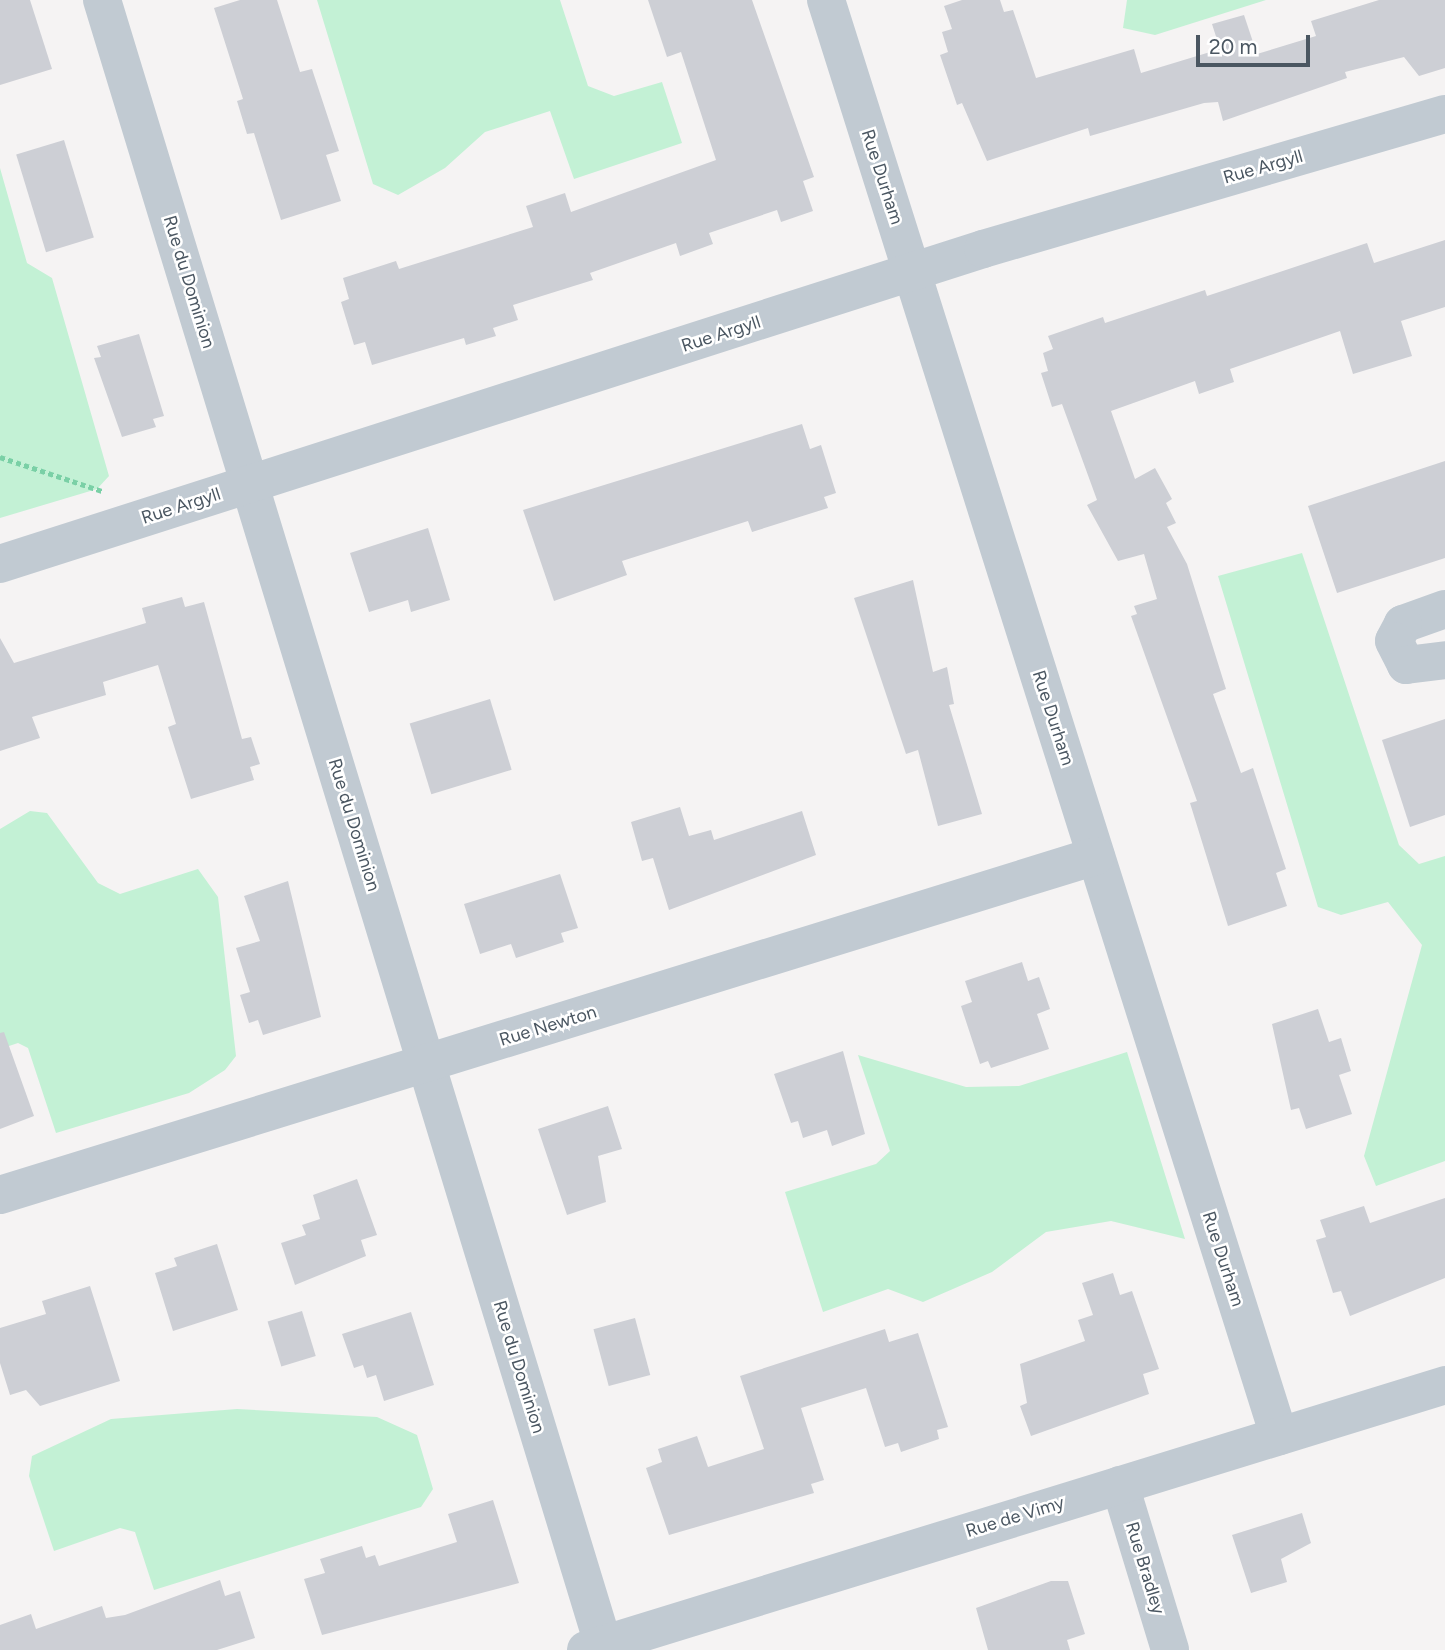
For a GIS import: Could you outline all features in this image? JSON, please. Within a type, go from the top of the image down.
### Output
[{"type":"street","name":"Rue du Dominion","points":[[103,0],[426,1063],[598,1648]]},
{"type":"street","name":"Rue Durham","points":[[826,0],[1279,1436]]},
{"type":"street","name":"Rue Argyll","points":[[0,564],[912,272],[1445,114]]},
{"type":"street","points":[[1445,609],[1403,624],[1394,641],[1406,665],[1445,660]]},
{"type":"street","name":"Rue Newton","points":[[0,1195],[1096,856]]},
{"type":"street","name":"Rue de Vimy","points":[[598,1648],[1445,1385]]},
{"type":"street","name":"Rue Bradley","points":[[1120,1485],[1170,1650]]},
{"type":"path","points":[[0,457],[120,497],[128,523]]},
{"type":"green space","points":[[317,0],[560,0],[588,86],[614,96],[662,82],[682,143],[574,179],[550,111],[485,132],[445,168],[398,195],[373,184]]},
{"type":"green space","points":[[1127,0],[1266,0],[1155,35],[1123,28]]},
{"type":"green space","points":[[0,168],[27,263],[52,278],[109,476],[97,489],[0,518]]},
{"type":"green space","points":[[1302,553],[1399,845],[1419,864],[1445,856],[1445,1161],[1376,1186],[1364,1156],[1422,945],[1388,902],[1341,915],[1318,907],[1218,576]]},
{"type":"green space","points":[[30,811],[47,813],[98,883],[120,894],[198,869],[218,897],[236,1056],[225,1070],[189,1093],[56,1133],[28,1048],[18,1043],[0,1049],[0,829]]},
{"type":"green space","points":[[1127,1052],[1185,1239],[1111,1221],[1046,1232],[992,1272],[923,1302],[888,1289],[823,1312],[785,1192],[876,1164],[890,1151],[858,1055],[966,1087],[1019,1086]]},
{"type":"green space","points":[[237,1409],[377,1417],[417,1435],[433,1489],[421,1507],[154,1590],[135,1532],[120,1528],[54,1551],[29,1476],[32,1456],[111,1419]]},
{"type":"building","points":[[0,0],[30,0],[52,69],[0,85]]},
{"type":"building","points":[[240,0],[277,0],[300,72],[312,69],[339,151],[326,155],[341,201],[281,220],[254,133],[247,134],[237,101],[243,99],[214,8]]},
{"type":"building","points":[[648,0],[752,0],[814,177],[803,181],[813,211],[781,222],[777,210],[709,233],[713,244],[680,256],[676,243],[590,273],[593,280],[513,305],[518,320],[493,328],[496,336],[466,345],[464,338],[372,365],[365,342],[354,345],[341,302],[349,299],[343,278],[396,261],[399,269],[533,227],[526,206],[565,193],[571,212],[716,160],[681,52],[667,57]]},
{"type":"building","points":[[962,0],[1000,0],[1004,12],[1013,10],[1036,78],[1134,49],[1141,73],[1220,49],[1212,24],[1244,15],[1257,54],[1316,36],[1311,21],[1379,0],[1445,0],[1445,68],[1419,76],[1404,57],[1345,72],[1347,78],[1223,121],[1218,102],[1204,103],[1090,136],[1088,128],[987,161],[962,103],[957,105],[940,55],[948,52],[942,32],[952,29],[944,6]]},
{"type":"building","points":[[64,140],[94,238],[46,252],[16,155]]},
{"type":"building","points":[[1445,240],[1445,307],[1401,321],[1412,356],[1353,374],[1340,331],[1230,369],[1234,382],[1199,394],[1195,381],[1111,411],[1135,479],[1155,468],[1172,499],[1166,503],[1176,523],[1167,527],[1187,564],[1226,689],[1213,694],[1241,773],[1253,768],[1286,869],[1276,873],[1287,906],[1228,926],[1190,803],[1197,801],[1131,616],[1137,614],[1134,606],[1157,599],[1144,554],[1118,561],[1087,505],[1097,500],[1062,404],[1052,407],[1041,373],[1048,371],[1043,353],[1053,349],[1048,336],[1103,317],[1105,323],[1205,290],[1207,296],[1367,243],[1374,263]]},
{"type":"building","points":[[139,334],[164,416],[153,419],[156,427],[122,437],[94,358],[101,357],[97,346]]},
{"type":"building","points":[[802,424],[810,449],[821,445],[836,493],[824,497],[828,508],[752,532],[748,521],[622,561],[627,575],[554,601],[523,510]]},
{"type":"building","points":[[1445,461],[1445,558],[1337,593],[1308,506]]},
{"type":"building","points":[[428,528],[450,600],[411,612],[408,600],[369,612],[350,553]]},
{"type":"building","points":[[913,580],[933,672],[947,667],[954,704],[949,705],[982,814],[938,826],[918,750],[906,754],[854,598]]},
{"type":"building","points":[[182,597],[185,607],[204,602],[242,739],[251,737],[260,764],[250,767],[254,780],[191,799],[168,727],[176,724],[158,665],[103,682],[106,695],[32,717],[40,738],[0,751],[0,638],[14,663],[146,623],[142,608]]},
{"type":"building","points":[[490,699],[512,770],[431,794],[410,724]]},
{"type":"building","points":[[1445,719],[1445,815],[1410,827],[1382,740]]},
{"type":"building","points":[[680,807],[689,836],[711,830],[714,840],[802,811],[816,855],[669,910],[653,858],[642,861],[631,822]]},
{"type":"building","points":[[560,874],[578,928],[561,933],[564,942],[516,958],[511,944],[480,954],[464,904]]},
{"type":"building","points":[[288,881],[321,1017],[263,1035],[258,1020],[249,1023],[240,995],[250,992],[236,948],[260,941],[244,896]]},
{"type":"building","points":[[1022,962],[1028,981],[1039,977],[1050,1009],[1037,1014],[1049,1049],[991,1068],[988,1061],[980,1064],[961,1006],[972,1002],[965,981]]},
{"type":"building","points":[[1318,1009],[1329,1042],[1341,1038],[1351,1071],[1339,1075],[1352,1114],[1306,1129],[1299,1108],[1291,1110],[1272,1024]]},
{"type":"building","points":[[4,1032],[34,1116],[0,1129],[0,1033]]},
{"type":"building","points":[[843,1051],[865,1134],[832,1146],[827,1130],[803,1138],[798,1121],[791,1123],[774,1074]]},
{"type":"building","points":[[608,1106],[622,1149],[598,1156],[606,1202],[567,1215],[538,1129]]},
{"type":"building","points":[[357,1179],[377,1235],[361,1240],[366,1256],[295,1285],[281,1243],[306,1235],[302,1225],[320,1219],[313,1195]]},
{"type":"building","points":[[1445,1198],[1445,1278],[1350,1316],[1341,1291],[1333,1293],[1316,1240],[1326,1237],[1320,1220],[1364,1206],[1370,1223]]},
{"type":"building","points":[[217,1244],[238,1310],[173,1331],[155,1273],[177,1266],[174,1258]]},
{"type":"building","points":[[1113,1273],[1120,1295],[1132,1291],[1159,1369],[1143,1374],[1149,1394],[1031,1436],[1020,1406],[1027,1403],[1020,1364],[1085,1341],[1078,1320],[1093,1315],[1082,1283]]},
{"type":"building","points":[[90,1286],[120,1381],[40,1406],[26,1390],[10,1395],[0,1363],[0,1328],[46,1314],[42,1301]]},
{"type":"building","points":[[302,1311],[316,1356],[281,1366],[268,1322]]},
{"type":"building","points":[[411,1312],[434,1385],[384,1401],[376,1375],[367,1378],[363,1365],[354,1368],[342,1334]]},
{"type":"building","points":[[635,1318],[650,1375],[609,1386],[593,1329]]},
{"type":"building","points":[[885,1329],[889,1342],[918,1333],[948,1427],[937,1430],[939,1439],[901,1452],[898,1443],[885,1447],[866,1388],[801,1408],[824,1480],[811,1484],[814,1493],[669,1535],[646,1468],[662,1462],[658,1449],[697,1436],[708,1467],[764,1449],[740,1376]]},
{"type":"building","points":[[493,1500],[519,1583],[322,1635],[304,1579],[325,1573],[320,1559],[362,1546],[366,1558],[375,1555],[379,1566],[457,1542],[448,1514]]},
{"type":"building","points":[[1302,1513],[1311,1543],[1281,1559],[1287,1582],[1251,1593],[1232,1535]]},
{"type":"building","points":[[220,1580],[225,1596],[240,1591],[255,1638],[217,1650],[0,1650],[0,1625],[31,1614],[36,1629],[102,1606],[106,1618],[125,1615]]},
{"type":"building","points":[[1051,1581],[1068,1581],[1085,1634],[1067,1640],[1070,1650],[988,1650],[976,1608]]}]
